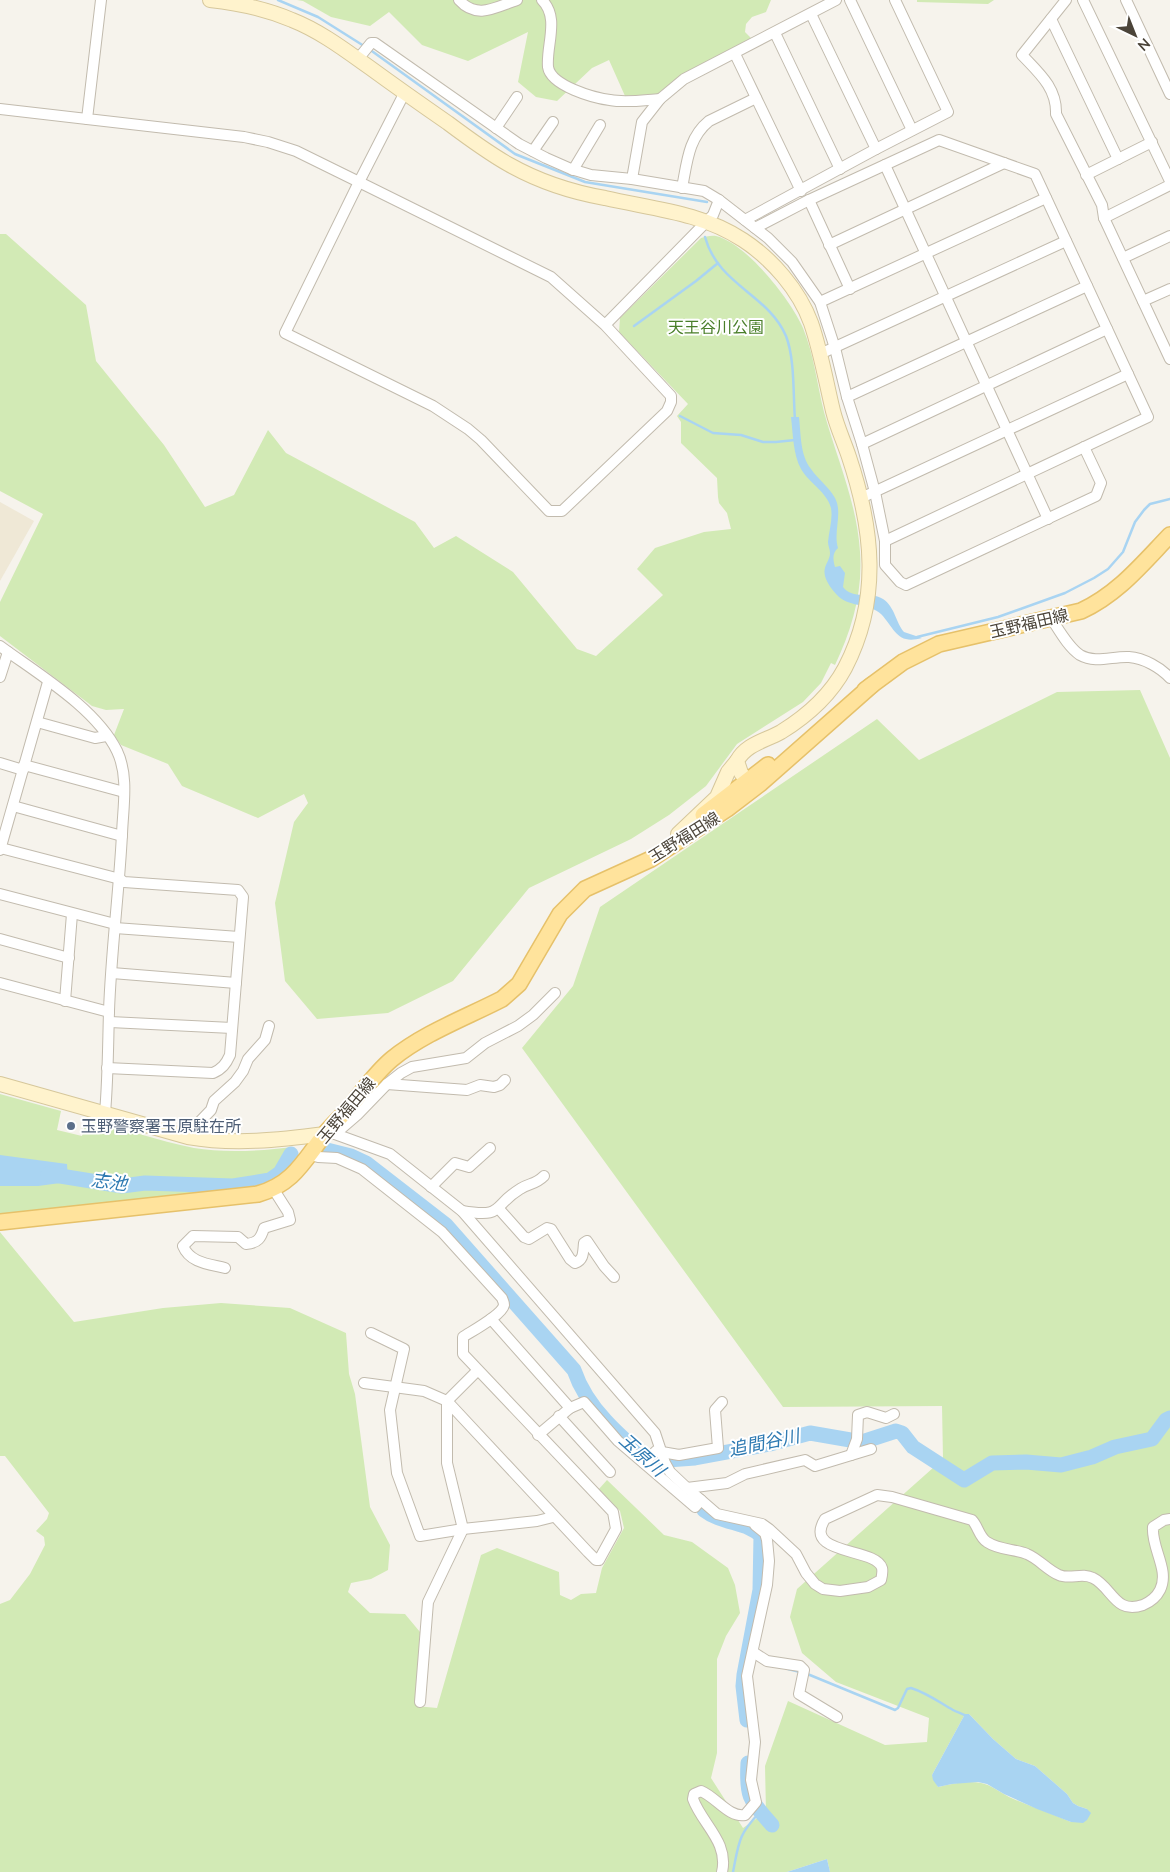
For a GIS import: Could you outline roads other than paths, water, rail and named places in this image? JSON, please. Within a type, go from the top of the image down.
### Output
[{"type":"main road","name":"玉野福田線","points":[[630,868],[750,785],[903,662],[938,644],[1081,611],[1110,595],[1122,585],[1170,535]]},
{"type":"main road","name":"玉野福田線","points":[[0,1222],[258,1194],[274,1190],[289,1179],[330,1134],[376,1074],[410,1046],[502,999],[512,991],[519,984],[549,930],[567,907],[585,890],[651,859],[727,809],[750,785]]},
{"type":"street","points":[[87,119],[101,0]]},
{"type":"street","points":[[210,0],[248,6],[292,20],[363,51],[405,92],[488,152],[529,174],[585,194],[687,214],[706,221],[743,240],[775,268],[790,286],[802,305],[810,321],[834,414],[861,498],[868,533],[870,563],[867,602],[855,646],[845,668],[827,695],[798,720],[780,732],[749,747],[741,754],[728,772],[717,797],[678,834]]},
{"type":"street","points":[[460,0],[470,9],[478,11],[517,0]]},
{"type":"street","points":[[542,0],[550,12],[552,30],[548,68],[557,80],[575,90],[611,100],[660,100]]},
{"type":"street","points":[[632,179],[642,122],[660,100],[684,79],[836,0]]},
{"type":"street","points":[[850,0],[912,130]]},
{"type":"street","points":[[745,220],[948,112],[895,0]]},
{"type":"street","points":[[1066,0],[1022,55],[1047,82],[1057,102],[1056,114],[1102,205],[1104,218],[1170,360]]},
{"type":"street","points":[[1082,0],[1170,181]]},
{"type":"street","points":[[1129,1],[1170,94]]},
{"type":"street","points":[[811,14],[876,149]]},
{"type":"street","points":[[1051,19],[1118,159]]},
{"type":"street","points":[[775,33],[840,170]]},
{"type":"street","points":[[363,51],[371,43],[375,43],[496,128],[533,151],[573,170],[704,191],[719,200],[755,228],[792,262],[820,302],[835,348],[847,397],[875,492],[886,541],[885,565]]},
{"type":"street","points":[[735,54],[801,190]]},
{"type":"street","points":[[0,109],[244,137],[268,142],[296,151],[359,182],[551,277],[605,325],[671,396],[671,402],[667,411],[562,512],[549,511],[480,440],[433,406],[285,333],[359,182],[405,92]]},
{"type":"street","points":[[496,128],[517,97]]},
{"type":"street","points":[[682,188],[690,146],[702,126],[709,120],[756,98]]},
{"type":"street","points":[[533,151],[553,122]]},
{"type":"street","points":[[573,170],[600,125]]},
{"type":"street","points":[[755,228],[808,200],[939,140],[1035,174],[1148,417],[886,541]]},
{"type":"street","points":[[1086,175],[1152,142]]},
{"type":"street","points":[[829,245],[1004,164]]},
{"type":"street","points":[[884,165],[1048,519]]},
{"type":"street","points":[[1104,218],[1170,185]]},
{"type":"street","points":[[820,302],[1046,198]]},
{"type":"street","points":[[605,325],[713,215],[719,200]]},
{"type":"street","points":[[808,200],[850,289]]},
{"type":"street","points":[[1123,258],[1170,236]]},
{"type":"street","points":[[820,354],[1066,241]]},
{"type":"street","points":[[847,397],[1087,286]]},
{"type":"street","points":[[1143,301],[1170,289]]},
{"type":"street","points":[[862,444],[1107,329]]},
{"type":"street","points":[[861,498],[1128,374]]},
{"type":"street","points":[[870,563],[885,565],[900,582],[906,585],[1096,496],[1101,483],[1084,447]]},
{"type":"street","points":[[1051,618],[1068,643],[1079,654],[1096,660],[1130,657],[1154,665],[1170,678]]},
{"type":"street","points":[[0,677],[4,649],[83,708],[117,752],[122,769],[124,792],[120,878],[109,1017],[105,1113]]},
{"type":"street","points":[[48,682],[0,849],[120,878],[124,882],[238,890],[243,897],[230,1055],[226,1064],[221,1070],[213,1073],[107,1068]]},
{"type":"street","points":[[37,722],[95,738],[106,736]]},
{"type":"street","points":[[737,761],[741,774],[750,785]]},
{"type":"street","points":[[0,763],[124,792]]},
{"type":"street","points":[[12,806],[122,836]]},
{"type":"street","points":[[0,894],[115,926],[239,937]]},
{"type":"street","points":[[65,1001],[72,914]]},
{"type":"street","points":[[0,939],[68,958]]},
{"type":"street","points":[[112,973],[236,982]]},
{"type":"street","points":[[0,983],[65,1001],[109,1017],[232,1028]]},
{"type":"street","points":[[330,1134],[357,1115],[387,1084],[412,1067],[466,1058],[485,1043],[533,1016],[555,994]]},
{"type":"street","points":[[186,1136],[211,1110],[214,1102],[235,1082],[243,1071],[248,1059],[265,1040],[269,1026]]},
{"type":"street","points":[[387,1084],[467,1090],[480,1085],[494,1087],[500,1085],[505,1080]]},
{"type":"street","points":[[0,1084],[186,1136],[208,1140],[286,1140],[330,1134],[390,1154],[462,1211],[656,1433],[663,1457],[681,1488]]},
{"type":"street","points":[[431,1187],[455,1164],[469,1167],[490,1148]]},
{"type":"street","points":[[310,1155],[318,1158],[337,1158],[362,1169],[442,1232],[502,1298],[503,1308],[491,1319],[463,1337],[462,1354],[613,1512],[616,1529],[603,1556],[600,1560],[596,1560],[553,1517],[446,1400],[424,1391],[364,1383]]},
{"type":"street","points":[[462,1211],[489,1214],[499,1209],[522,1187],[532,1185],[544,1176]]},
{"type":"street","points":[[225,1268],[198,1261],[190,1256],[183,1246],[193,1236],[238,1237],[246,1244],[254,1243],[260,1238],[264,1228],[290,1220],[288,1212],[274,1190]]},
{"type":"street","points":[[499,1209],[524,1237],[529,1240],[547,1228],[551,1229],[570,1259],[575,1263],[580,1262],[583,1257],[584,1243],[587,1241],[614,1277]]},
{"type":"street","points":[[491,1319],[570,1408]]},
{"type":"street","points":[[371,1333],[404,1349],[390,1410],[398,1473],[420,1536],[537,1521],[553,1517]]},
{"type":"street","points":[[420,1702],[428,1602],[463,1529],[447,1463],[446,1400],[477,1371]]},
{"type":"street","points":[[538,1435],[570,1408],[584,1402],[618,1441],[646,1460],[698,1503],[718,1514],[762,1524],[769,1528],[796,1554],[815,1584],[823,1589],[832,1591],[868,1587],[881,1580],[882,1568],[880,1564],[826,1542],[823,1538],[822,1525],[830,1516],[877,1496],[892,1497],[972,1520],[983,1539],[988,1543],[1027,1554],[1059,1575],[1092,1578],[1100,1583],[1119,1603],[1136,1607],[1146,1604],[1161,1589],[1164,1571],[1152,1534],[1154,1527],[1158,1523],[1170,1519]]},
{"type":"street","points":[[646,1460],[656,1451],[663,1457],[718,1448],[715,1410],[722,1402]]},
{"type":"street","points":[[851,1455],[857,1441],[858,1415],[867,1412],[886,1418],[894,1414]]},
{"type":"street","points":[[559,1416],[610,1472]]},
{"type":"street","points":[[681,1488],[727,1483],[744,1474],[805,1460],[815,1466],[872,1450]]},
{"type":"street","points":[[722,1872],[724,1860],[722,1850],[712,1829],[695,1804],[694,1794],[701,1791],[706,1793],[734,1815],[745,1815],[754,1805],[752,1780],[755,1742],[748,1676],[769,1561],[765,1533],[750,1522]]},
{"type":"street","points":[[753,1652],[767,1661],[800,1666],[804,1672],[799,1694],[837,1717]]},
{"type":"water","points":[[791,417],[799,417],[802,444],[807,463],[833,494],[837,504],[838,548],[833,559],[835,567],[840,566],[845,573],[843,587],[852,593],[883,599],[890,606],[904,632],[922,638],[914,640],[902,637],[897,634],[877,611],[844,600],[828,584],[824,572],[830,555],[828,542],[831,508],[826,497],[804,474],[798,463]]},
{"type":"water","points":[[0,1155],[67,1164],[68,1182],[38,1186],[0,1186]]},
{"type":"water","points":[[965,1714],[969,1714],[1016,1759],[1035,1766],[1067,1794],[1073,1803],[1087,1809],[1091,1813],[1087,1820],[1083,1823],[1071,1822],[1037,1809],[987,1784],[978,1782],[938,1787],[932,1775]]},
{"type":"water","points":[[827,1859],[830,1872],[787,1872]]},
{"type":"waterway","points":[[278,0],[318,17],[364,46]]},
{"type":"waterway","points":[[369,49],[515,154],[585,182],[707,202]]},
{"type":"waterway","points":[[705,237],[711,253],[721,267],[768,310],[786,336],[791,355],[795,420]]},
{"type":"waterway","points":[[634,326],[718,263]]},
{"type":"waterway","points":[[680,416],[713,433],[741,435],[763,442],[795,440]]},
{"type":"waterway","points":[[917,637],[998,617],[1065,593],[1094,578],[1108,569],[1123,552],[1135,522],[1144,510],[1150,504],[1170,499]]},
{"type":"waterway","name":"玉原川","points":[[327,1150],[351,1156],[366,1163],[446,1225],[574,1370],[581,1387],[603,1418],[616,1432],[674,1483]]},
{"type":"waterway","name":"志池","points":[[48,1174],[122,1186],[145,1183],[233,1186],[270,1180],[280,1173],[291,1154]]},
{"type":"waterway","name":"追間谷川","points":[[652,1463],[695,1458],[770,1444],[810,1433],[862,1442],[896,1431],[902,1433],[913,1447],[964,1480],[992,1463],[1026,1462],[1061,1465],[1092,1457],[1115,1447],[1152,1439],[1166,1420],[1170,1418]]},
{"type":"waterway","name":"玉原川","points":[[704,1510],[711,1515],[750,1528],[761,1536],[760,1590],[743,1686],[747,1720]]},
{"type":"waterway","points":[[788,1669],[800,1672]]},
{"type":"waterway","points":[[805,1673],[895,1710],[898,1708],[907,1689],[911,1688],[928,1695],[967,1717]]},
{"type":"waterway","name":"玉原川","points":[[748,1763],[748,1784],[751,1798],[772,1825]]},
{"type":"waterway","points":[[733,1872],[740,1839],[747,1827],[760,1812]]},
{"type":"place","name":"玉野警察署玉原駐在所","points":[[71,1126]]},
{"type":"park label","name":"天王谷川公園","points":[[716,327]]}]
